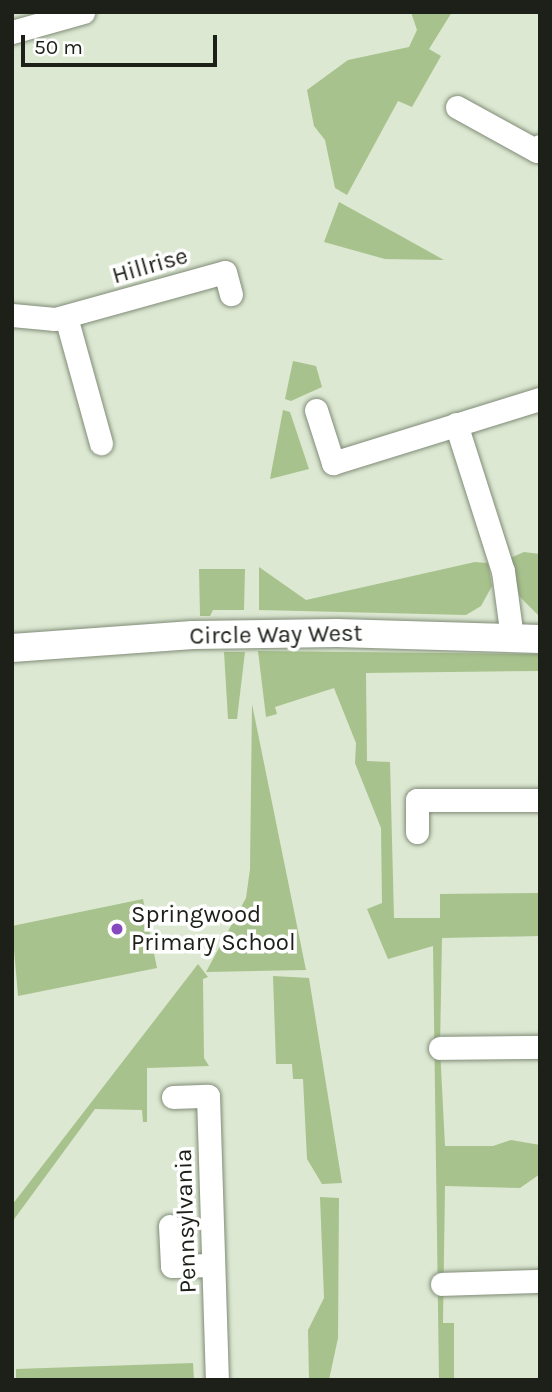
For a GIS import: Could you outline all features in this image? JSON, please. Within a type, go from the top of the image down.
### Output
[{"type":"street","points":[[12,32],[83,12]]},
{"type":"street","points":[[457,107],[537,151],[540,146]]},
{"type":"street","name":"Hillrise","points":[[12,315],[37,320],[66,317],[225,272],[232,295]]},
{"type":"street","points":[[66,317],[101,443]]},
{"type":"street","points":[[316,410],[333,463],[540,399]]},
{"type":"street","points":[[456,424],[526,638]]},
{"type":"street","name":"Circle Way West","points":[[12,648],[193,635],[526,638]]},
{"type":"street","points":[[417,832],[417,800],[540,800]]},
{"type":"street","points":[[440,1048],[540,1047]]},
{"type":"street","name":"Pennsylvania","points":[[173,1097],[208,1096],[217,1380]]},
{"type":"street","points":[[170,1226],[172,1266],[213,1265]]},
{"type":"street","points":[[442,1284],[540,1281]]},
{"type":"green space","points":[[411,12],[452,12],[429,49],[441,56],[412,107],[398,101],[347,195],[335,188],[325,140],[314,126],[307,90],[348,60],[409,47],[417,30]]},
{"type":"green space","points":[[339,202],[444,260],[385,259],[324,242]]},
{"type":"green space","points":[[293,361],[316,366],[322,387],[291,401],[285,399]]},
{"type":"green space","points":[[283,410],[290,412],[309,469],[270,479]]},
{"type":"green space","points":[[524,552],[540,554],[540,617],[520,597],[508,559]]},
{"type":"green space","points":[[475,562],[488,563],[492,586],[481,606],[466,615],[259,610],[259,567],[306,600]]},
{"type":"green space","points":[[199,569],[245,569],[244,610],[213,610],[210,616],[200,616]]},
{"type":"green space","points":[[258,651],[540,654],[540,671],[366,673],[367,761],[390,762],[394,918],[440,918],[440,894],[540,893],[540,936],[442,938],[440,1048],[445,1146],[493,1146],[511,1140],[540,1145],[540,1174],[520,1188],[445,1186],[443,1323],[454,1323],[454,1380],[439,1380],[433,946],[388,959],[367,909],[382,903],[381,828],[355,763],[356,743],[334,688],[275,707],[277,714],[266,717]]},
{"type":"green space","points":[[224,652],[245,652],[237,719],[228,719]]},
{"type":"green space","points":[[252,704],[306,970],[206,972],[246,898],[250,869]]},
{"type":"green space","points":[[143,899],[157,968],[18,996],[12,926]]},
{"type":"green space","points":[[198,964],[208,977],[203,979],[204,1058],[209,1066],[147,1068],[147,1122],[143,1122],[142,1110],[95,1109],[12,1222],[12,1205]]},
{"type":"green space","points":[[273,976],[309,978],[342,1183],[322,1184],[307,1159],[303,1079],[293,1079],[292,1064],[276,1064]]},
{"type":"green space","points":[[320,1197],[339,1198],[338,1338],[329,1380],[309,1380],[308,1330],[324,1298]]},
{"type":"green space","points":[[193,1363],[194,1380],[16,1380],[16,1369]]},
{"type":"place","name":"Springwood Primary School","points":[[117,929]]}]
